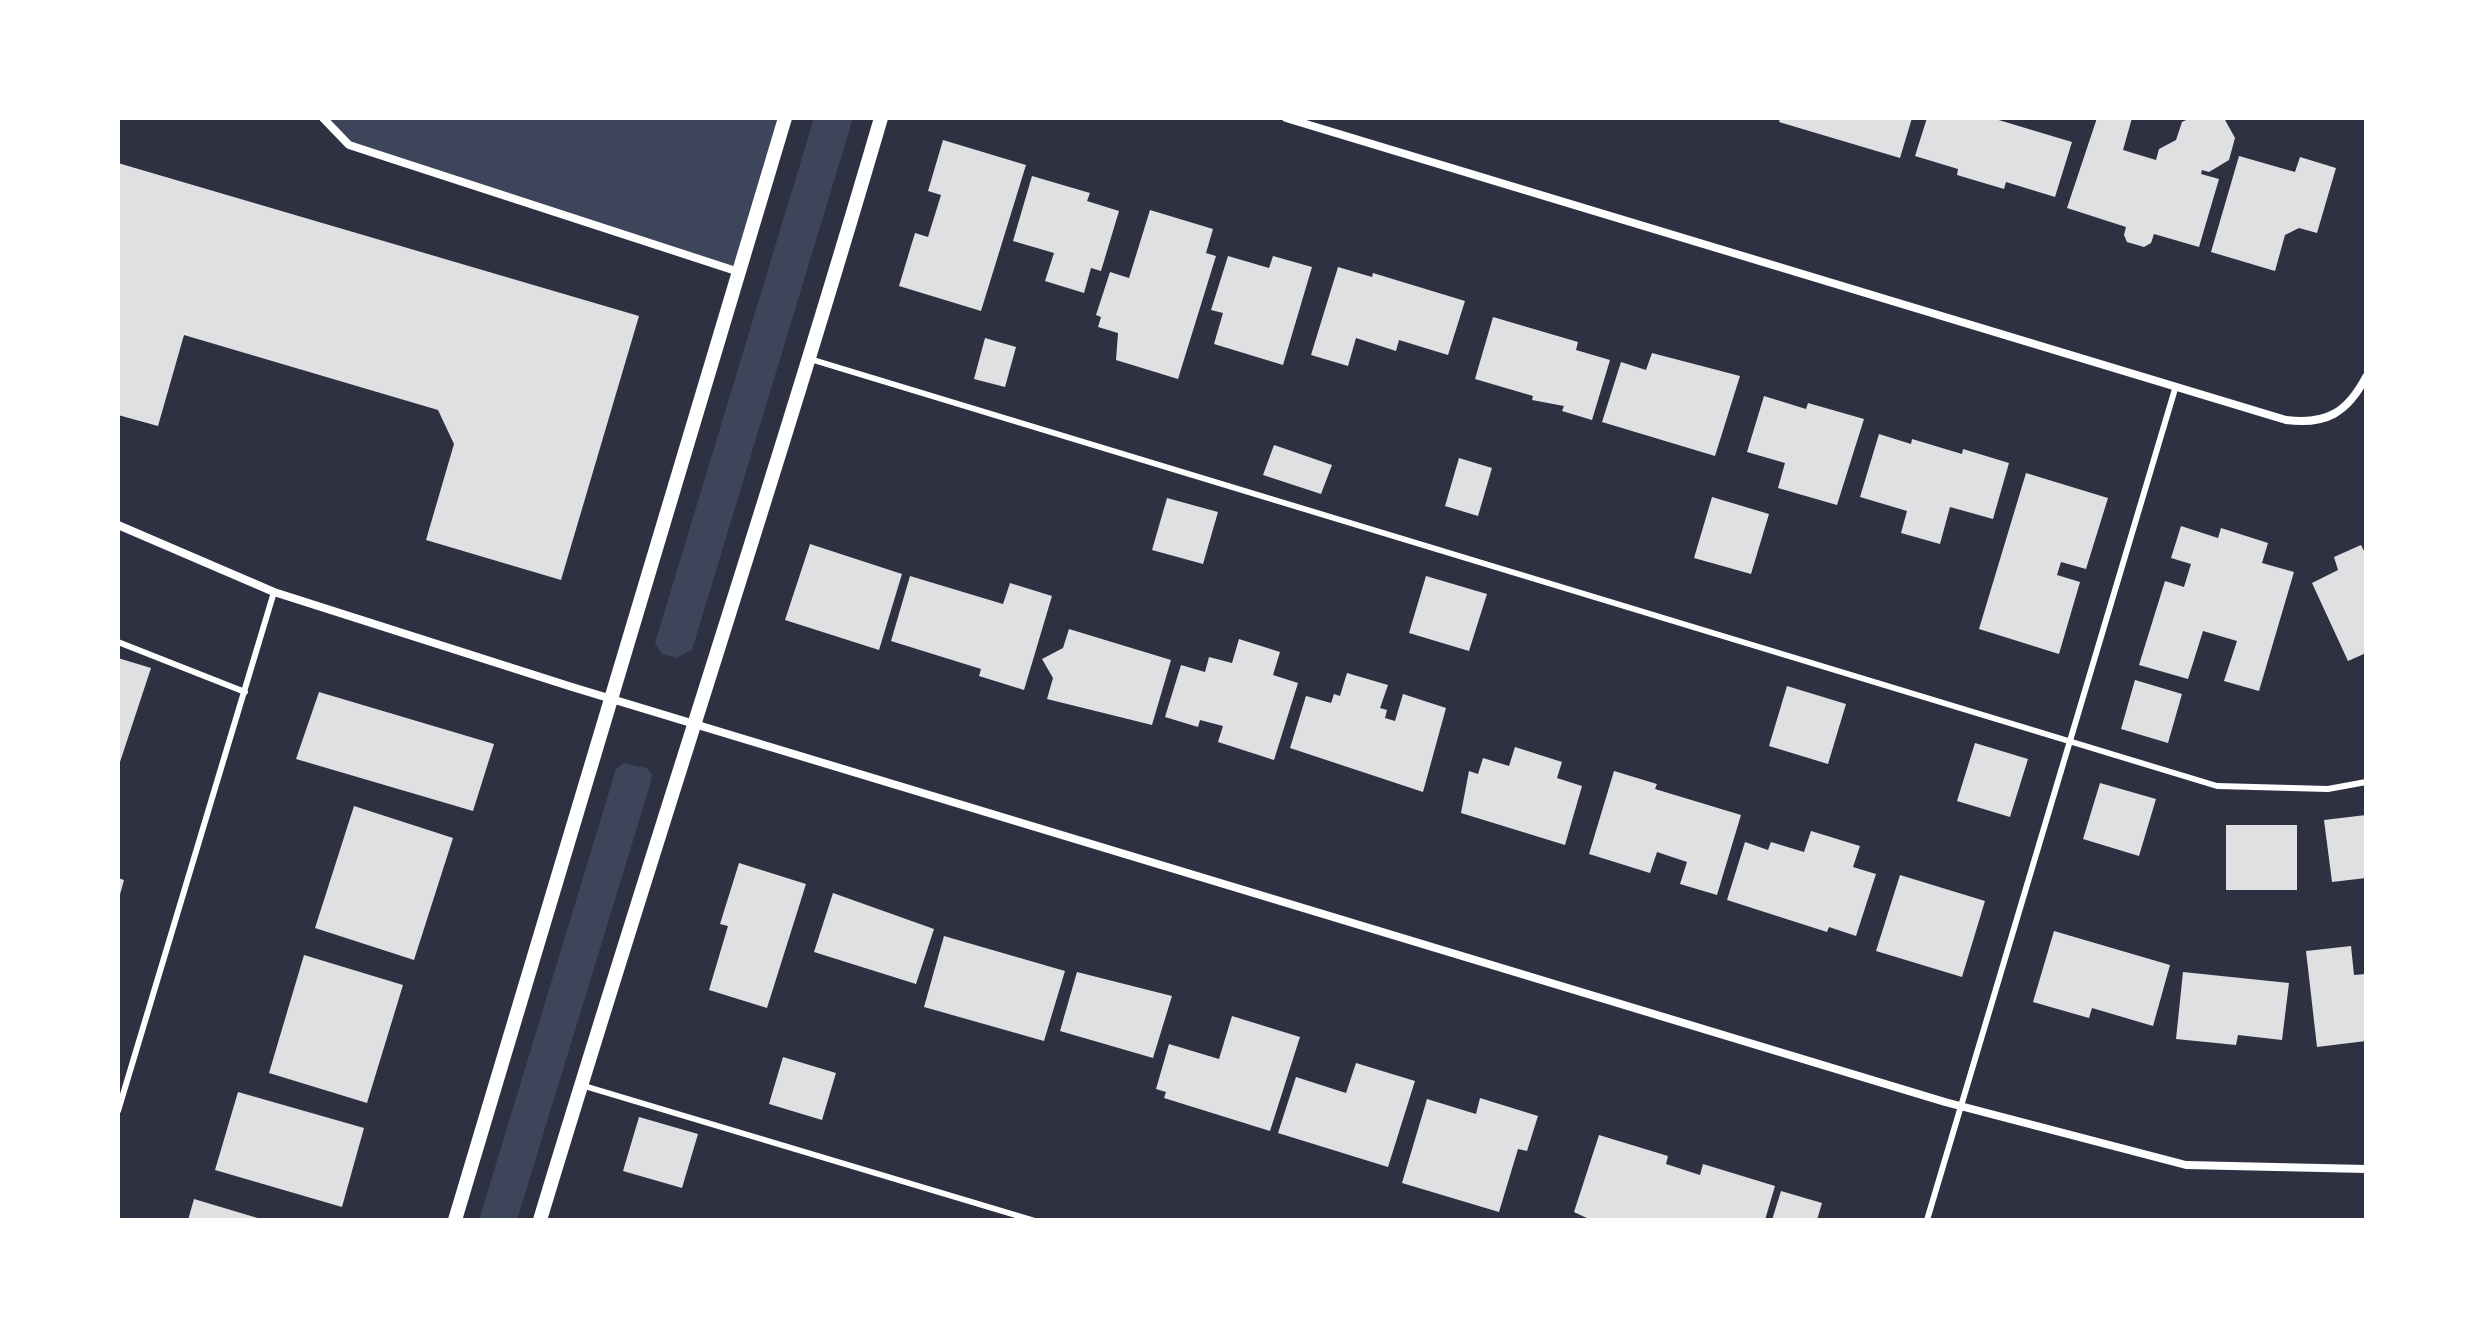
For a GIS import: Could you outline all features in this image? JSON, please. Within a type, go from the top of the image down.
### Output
[{"type":"street","points":[[323,118],[349,145],[739,272]]},
{"type":"street","points":[[455,1220],[785,118]]},
{"type":"street","points":[[540,1220],[693,721],[810,359],[881,118]]},
{"type":"street","points":[[1286,118],[2175,389],[2286,420],[2313,423],[2341,411],[2366,377]]},
{"type":"street","points":[[118,525],[274,592],[1961,1106],[2186,1165],[2366,1169]]},
{"type":"lane","points":[[810,359],[2217,786],[2328,789],[2366,782]]},
{"type":"lane","points":[[1927,1220],[2175,389]]},
{"type":"lane","points":[[118,1111],[274,592]]},
{"type":"lane","points":[[118,642],[245,692]]},
{"type":"lane","points":[[581,1085],[1032,1220]]},
{"type":"shaded area","points":[[323,118],[785,118],[739,272],[349,145]]},
{"type":"shaded area","points":[[814,118],[853,118],[692,650],[676,658],[662,654],[655,643]]},
{"type":"shaded area","points":[[623,763],[647,768],[652,775],[650,785],[517,1220],[479,1220],[616,769]]},
{"type":"building","points":[[1780,118],[1912,118],[1900,158],[1779,122]]},
{"type":"building","points":[[1927,118],[1992,118],[2072,142],[2055,197],[2006,182],[2004,189],[1957,175],[1958,169],[1915,156]]},
{"type":"building","points":[[2097,118],[2132,118],[2123,150],[2156,160],[2159,149],[2176,140],[2182,122],[2190,118],[2224,118],[2235,138],[2229,160],[2209,172],[2202,170],[2201,174],[2219,179],[2199,247],[2154,234],[2151,243],[2144,247],[2127,242],[2124,235],[2126,227],[2067,208]]},
{"type":"building","points":[[943,140],[1026,165],[981,311],[899,286],[915,233],[928,237],[941,195],[928,191]]},
{"type":"building","points":[[2239,156],[2295,172],[2300,157],[2336,168],[2317,233],[2299,228],[2285,235],[2275,271],[2211,252]]},
{"type":"building","points":[[118,163],[639,316],[561,580],[426,540],[454,444],[438,410],[184,335],[158,426],[118,415]]},
{"type":"building","points":[[1032,176],[1090,193],[1087,201],[1119,211],[1101,271],[1091,268],[1084,293],[1045,281],[1054,253],[1013,241]]},
{"type":"building","points":[[1150,210],[1213,229],[1206,253],[1216,256],[1178,379],[1116,360],[1118,333],[1098,327],[1101,317],[1096,315],[1110,272],[1129,278]]},
{"type":"building","points":[[1228,256],[1269,268],[1273,256],[1312,267],[1283,365],[1214,344],[1223,313],[1211,310]]},
{"type":"building","points":[[1338,267],[1372,277],[1373,273],[1465,301],[1448,355],[1399,340],[1396,351],[1356,338],[1348,366],[1311,355]]},
{"type":"building","points":[[1493,317],[1578,342],[1576,350],[1610,360],[1592,420],[1562,411],[1564,406],[1532,400],[1533,396],[1475,379]]},
{"type":"building","points":[[985,338],[1016,347],[1005,387],[974,379]]},
{"type":"building","points":[[1652,353],[1740,376],[1715,456],[1602,422],[1621,362],[1646,370]]},
{"type":"building","points":[[1764,396],[1806,409],[1808,403],[1864,419],[1837,505],[1778,488],[1785,463],[1747,452]]},
{"type":"building","points":[[1879,434],[1911,444],[1912,439],[1962,454],[1963,449],[2009,463],[1993,519],[1950,507],[1940,544],[1901,533],[1907,511],[1860,497]]},
{"type":"building","points":[[1274,445],[1332,465],[1321,494],[1263,475]]},
{"type":"building","points":[[1459,458],[1492,468],[1478,516],[1445,506]]},
{"type":"building","points":[[2026,473],[2108,498],[2086,569],[2061,562],[2057,575],[2080,582],[2059,654],[1979,629]]},
{"type":"building","points":[[1712,497],[1769,514],[1751,574],[1694,558]]},
{"type":"building","points":[[1167,498],[1218,512],[1203,564],[1152,550]]},
{"type":"building","points":[[2181,526],[2218,538],[2221,528],[2268,543],[2262,563],[2294,572],[2259,691],[2224,681],[2237,641],[2203,631],[2188,679],[2139,665],[2165,581],[2184,587],[2191,564],[2171,558]]},
{"type":"building","points":[[810,544],[902,574],[879,650],[785,620]]},
{"type":"building","points":[[2361,545],[2366,555],[2366,653],[2348,661],[2312,583],[2338,570],[2334,557]]},
{"type":"building","points":[[910,576],[1003,604],[1010,583],[1052,596],[1024,690],[979,676],[981,669],[891,641]]},
{"type":"building","points":[[1426,576],[1487,594],[1469,651],[1409,633]]},
{"type":"building","points":[[1069,629],[1171,660],[1152,725],[1047,699],[1053,678],[1042,659],[1063,648]]},
{"type":"building","points":[[1239,639],[1280,652],[1273,675],[1298,683],[1274,760],[1218,742],[1223,726],[1200,720],[1198,727],[1165,717],[1181,665],[1205,672],[1209,657],[1232,663]]},
{"type":"building","points":[[118,658],[151,668],[119,765],[118,765]]},
{"type":"building","points":[[1347,673],[1388,685],[1380,708],[1387,710],[1385,718],[1395,721],[1403,694],[1446,708],[1423,792],[1290,748],[1306,696],[1331,703],[1334,694],[1340,696]]},
{"type":"building","points":[[2135,680],[2182,694],[2168,743],[2121,729]]},
{"type":"building","points":[[1787,686],[1846,704],[1828,764],[1769,746]]},
{"type":"building","points":[[319,692],[494,744],[473,811],[296,759]]},
{"type":"building","points":[[1975,743],[2028,759],[2010,817],[1957,801]]},
{"type":"building","points":[[1515,747],[1562,762],[1557,778],[1582,786],[1565,845],[1461,813],[1469,771],[1478,774],[1483,758],[1509,766]]},
{"type":"building","points":[[1614,771],[1657,784],[1655,789],[1741,815],[1717,895],[1680,884],[1687,862],[1657,852],[1650,873],[1589,854]]},
{"type":"building","points":[[2100,783],[2156,799],[2139,856],[2083,839]]},
{"type":"building","points":[[354,806],[453,838],[414,960],[315,928]]},
{"type":"building","points":[[2366,815],[2366,878],[2332,882],[2324,820]]},
{"type":"building","points":[[2226,825],[2297,825],[2297,890],[2226,890]]},
{"type":"building","points":[[1811,831],[1860,846],[1853,867],[1876,874],[1856,936],[1829,927],[1827,932],[1727,900],[1745,842],[1768,850],[1771,842],[1804,852]]},
{"type":"building","points":[[739,863],[806,884],[767,1008],[709,990],[728,926],[720,924]]},
{"type":"building","points":[[1900,875],[1985,901],[1962,977],[1876,951]]},
{"type":"building","points":[[118,878],[124,880],[119,898],[118,898]]},
{"type":"building","points":[[833,893],[934,929],[916,984],[814,952]]},
{"type":"building","points":[[2054,931],[2170,965],[2153,1026],[2092,1008],[2089,1018],[2033,1002]]},
{"type":"building","points":[[944,936],[1065,971],[1044,1041],[924,1007]]},
{"type":"building","points":[[2351,946],[2354,975],[2366,974],[2366,1041],[2317,1047],[2306,951]]},
{"type":"building","points":[[304,955],[403,985],[367,1103],[269,1073]]},
{"type":"building","points":[[1077,972],[1172,996],[1153,1058],[1060,1031]]},
{"type":"building","points":[[2183,972],[2289,983],[2282,1040],[2238,1035],[2236,1045],[2176,1039]]},
{"type":"building","points":[[1232,1016],[1300,1037],[1270,1131],[1164,1098],[1166,1092],[1156,1089],[1169,1044],[1219,1059]]},
{"type":"building","points":[[783,1057],[836,1073],[822,1120],[769,1104]]},
{"type":"building","points":[[1356,1063],[1415,1081],[1388,1167],[1278,1133],[1296,1077],[1346,1093]]},
{"type":"building","points":[[238,1092],[364,1128],[342,1207],[215,1170]]},
{"type":"building","points":[[1480,1098],[1538,1116],[1527,1151],[1518,1149],[1499,1212],[1402,1183],[1427,1099],[1476,1114]]},
{"type":"building","points":[[639,1117],[698,1134],[682,1188],[623,1171]]},
{"type":"building","points":[[1599,1135],[1668,1156],[1666,1164],[1700,1175],[1703,1164],[1775,1186],[1765,1220],[1591,1220],[1574,1212]]},
{"type":"building","points":[[1781,1191],[1822,1203],[1817,1220],[1772,1220]]},
{"type":"building","points":[[194,1199],[261,1219],[261,1220],[188,1220]]}]
